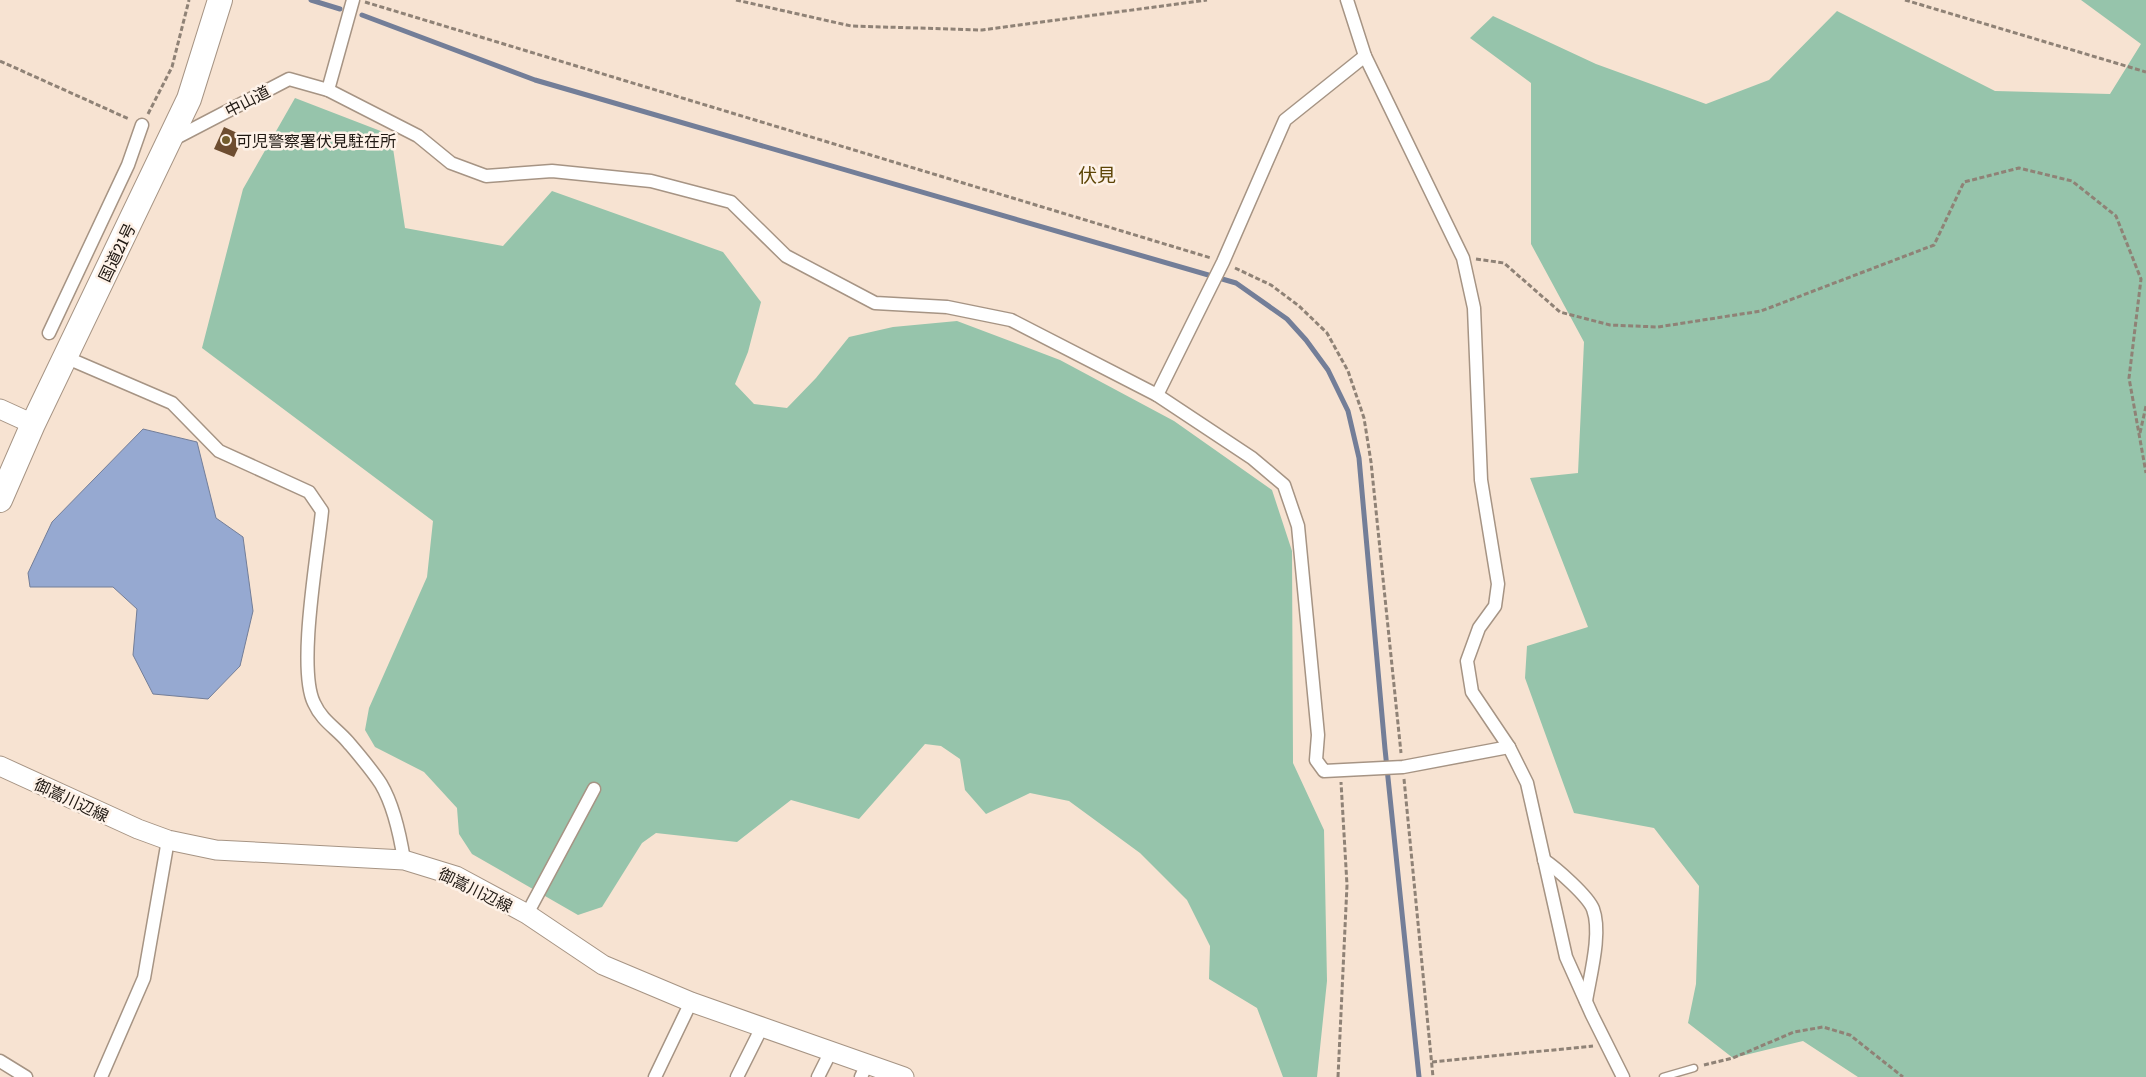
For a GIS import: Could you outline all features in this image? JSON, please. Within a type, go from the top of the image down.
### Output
[{"type":"highway","name":"国道21号","points":[[0,500],[33,424],[170,141],[192,90],[220,0]]},
{"type":"main road","points":[[0,408],[33,424]]},
{"type":"main road","name":"御嵩川辺線","points":[[0,766],[138,830],[168,840],[216,850],[404,860],[456,876],[527,914],[603,965],[691,1002],[831,1051],[864,1070],[899,1076]]},
{"type":"street","points":[[328,90],[354,0]]},
{"type":"street","points":[[1347,0],[1365,56],[1463,258],[1474,308],[1481,480],[1498,584],[1495,606],[1479,628],[1467,661],[1472,692],[1509,747],[1527,783],[1566,957],[1624,1077]]},
{"type":"street","points":[[1157,395],[1222,262],[1285,120],[1365,56]]},
{"type":"street","name":"中山道","points":[[170,141],[288,79],[328,90],[418,136],[451,163],[486,176],[552,171],[642,180],[731,202],[786,256],[875,303],[947,307],[1011,320],[1157,395],[1252,458],[1284,485],[1298,526],[1318,735],[1316,760],[1324,771],[1341,772]]},
{"type":"street","points":[[49,332],[128,165],[142,125]]},
{"type":"street","points":[[65,357],[172,403],[219,451],[309,492],[322,511],[308,632],[309,678],[312,701],[323,720],[347,741],[381,785],[400,834],[404,860]]},
{"type":"street","points":[[1341,772],[1403,767],[1509,747]]},
{"type":"street","points":[[527,914],[594,789]]},
{"type":"street","points":[[101,1077],[144,978],[168,840]]},
{"type":"street","points":[[1544,860],[1559,870],[1592,908],[1596,942],[1586,1001]]},
{"type":"street","points":[[655,1077],[691,1002]]},
{"type":"street","points":[[737,1077],[762,1027]]},
{"type":"street","points":[[818,1077],[831,1051]]},
{"type":"street","points":[[0,1061],[26,1077]]},
{"type":"lane","points":[[1662,1077],[1694,1068]]},
{"type":"path","points":[[0,61],[142,125],[172,66],[189,0]]},
{"type":"path","points":[[358,0],[1222,262],[1271,285],[1299,306],[1327,333],[1348,371],[1364,418],[1371,462],[1433,1077]]},
{"type":"path","points":[[736,0],[851,26],[982,30],[1207,0]]},
{"type":"path","points":[[1905,0],[2146,72]]},
{"type":"path","points":[[1463,258],[1504,263],[1560,312],[1610,325],[1658,327],[1761,311],[1934,245],[1964,182],[2019,168],[2072,181],[2116,216],[2141,279],[2129,378],[2146,473]]},
{"type":"path","points":[[2140,436],[2146,406]]},
{"type":"path","points":[[1338,1077],[1347,885],[1341,772]]},
{"type":"path","points":[[1694,1068],[1733,1058],[1794,1032],[1823,1027],[1850,1034],[1903,1077]]},
{"type":"path","points":[[1432,1062],[1607,1045]]},
{"type":"green space","points":[[2081,0],[2146,0],[2146,1077],[1858,1077],[1803,1041],[1733,1058],[1688,1023],[1696,984],[1699,886],[1654,828],[1574,813],[1525,678],[1527,646],[1588,627],[1530,478],[1578,473],[1584,342],[1531,244],[1531,83],[1470,38],[1493,16],[1596,64],[1706,104],[1769,80],[1837,11],[1995,91],[2110,94],[2141,44]]},
{"type":"green space","points":[[295,98],[391,135],[405,228],[503,246],[552,191],[723,252],[761,302],[748,352],[735,384],[754,404],[787,408],[816,378],[849,337],[893,327],[957,321],[1060,360],[1174,421],[1272,490],[1292,551],[1293,763],[1324,830],[1327,981],[1317,1077],[1283,1077],[1257,1008],[1209,979],[1210,946],[1187,900],[1140,853],[1069,801],[1030,793],[986,814],[965,790],[960,759],[941,746],[925,744],[859,819],[791,800],[737,842],[656,833],[642,843],[602,907],[578,915],[472,854],[459,834],[457,808],[424,772],[375,747],[365,730],[369,708],[427,577],[433,521],[202,348],[243,189]]},
{"type":"water","points":[[143,429],[197,442],[216,518],[243,537],[253,611],[240,666],[208,699],[153,694],[133,655],[137,609],[113,587],[30,587],[28,573],[52,522]]},
{"type":"building","points":[[224,127],[244,136],[234,157],[214,149]]},
{"type":"waterway","points":[[311,0],[340,9]]},
{"type":"waterway","points":[[362,15],[535,80],[1236,283],[1287,319],[1306,340],[1328,370],[1348,411],[1359,458],[1385,749],[1419,1077]]},
{"type":"place","name":"可児警察署伏見駐在所","points":[[226,140]]},
{"type":"district","name":"伏見","points":[[1097,174]]}]
